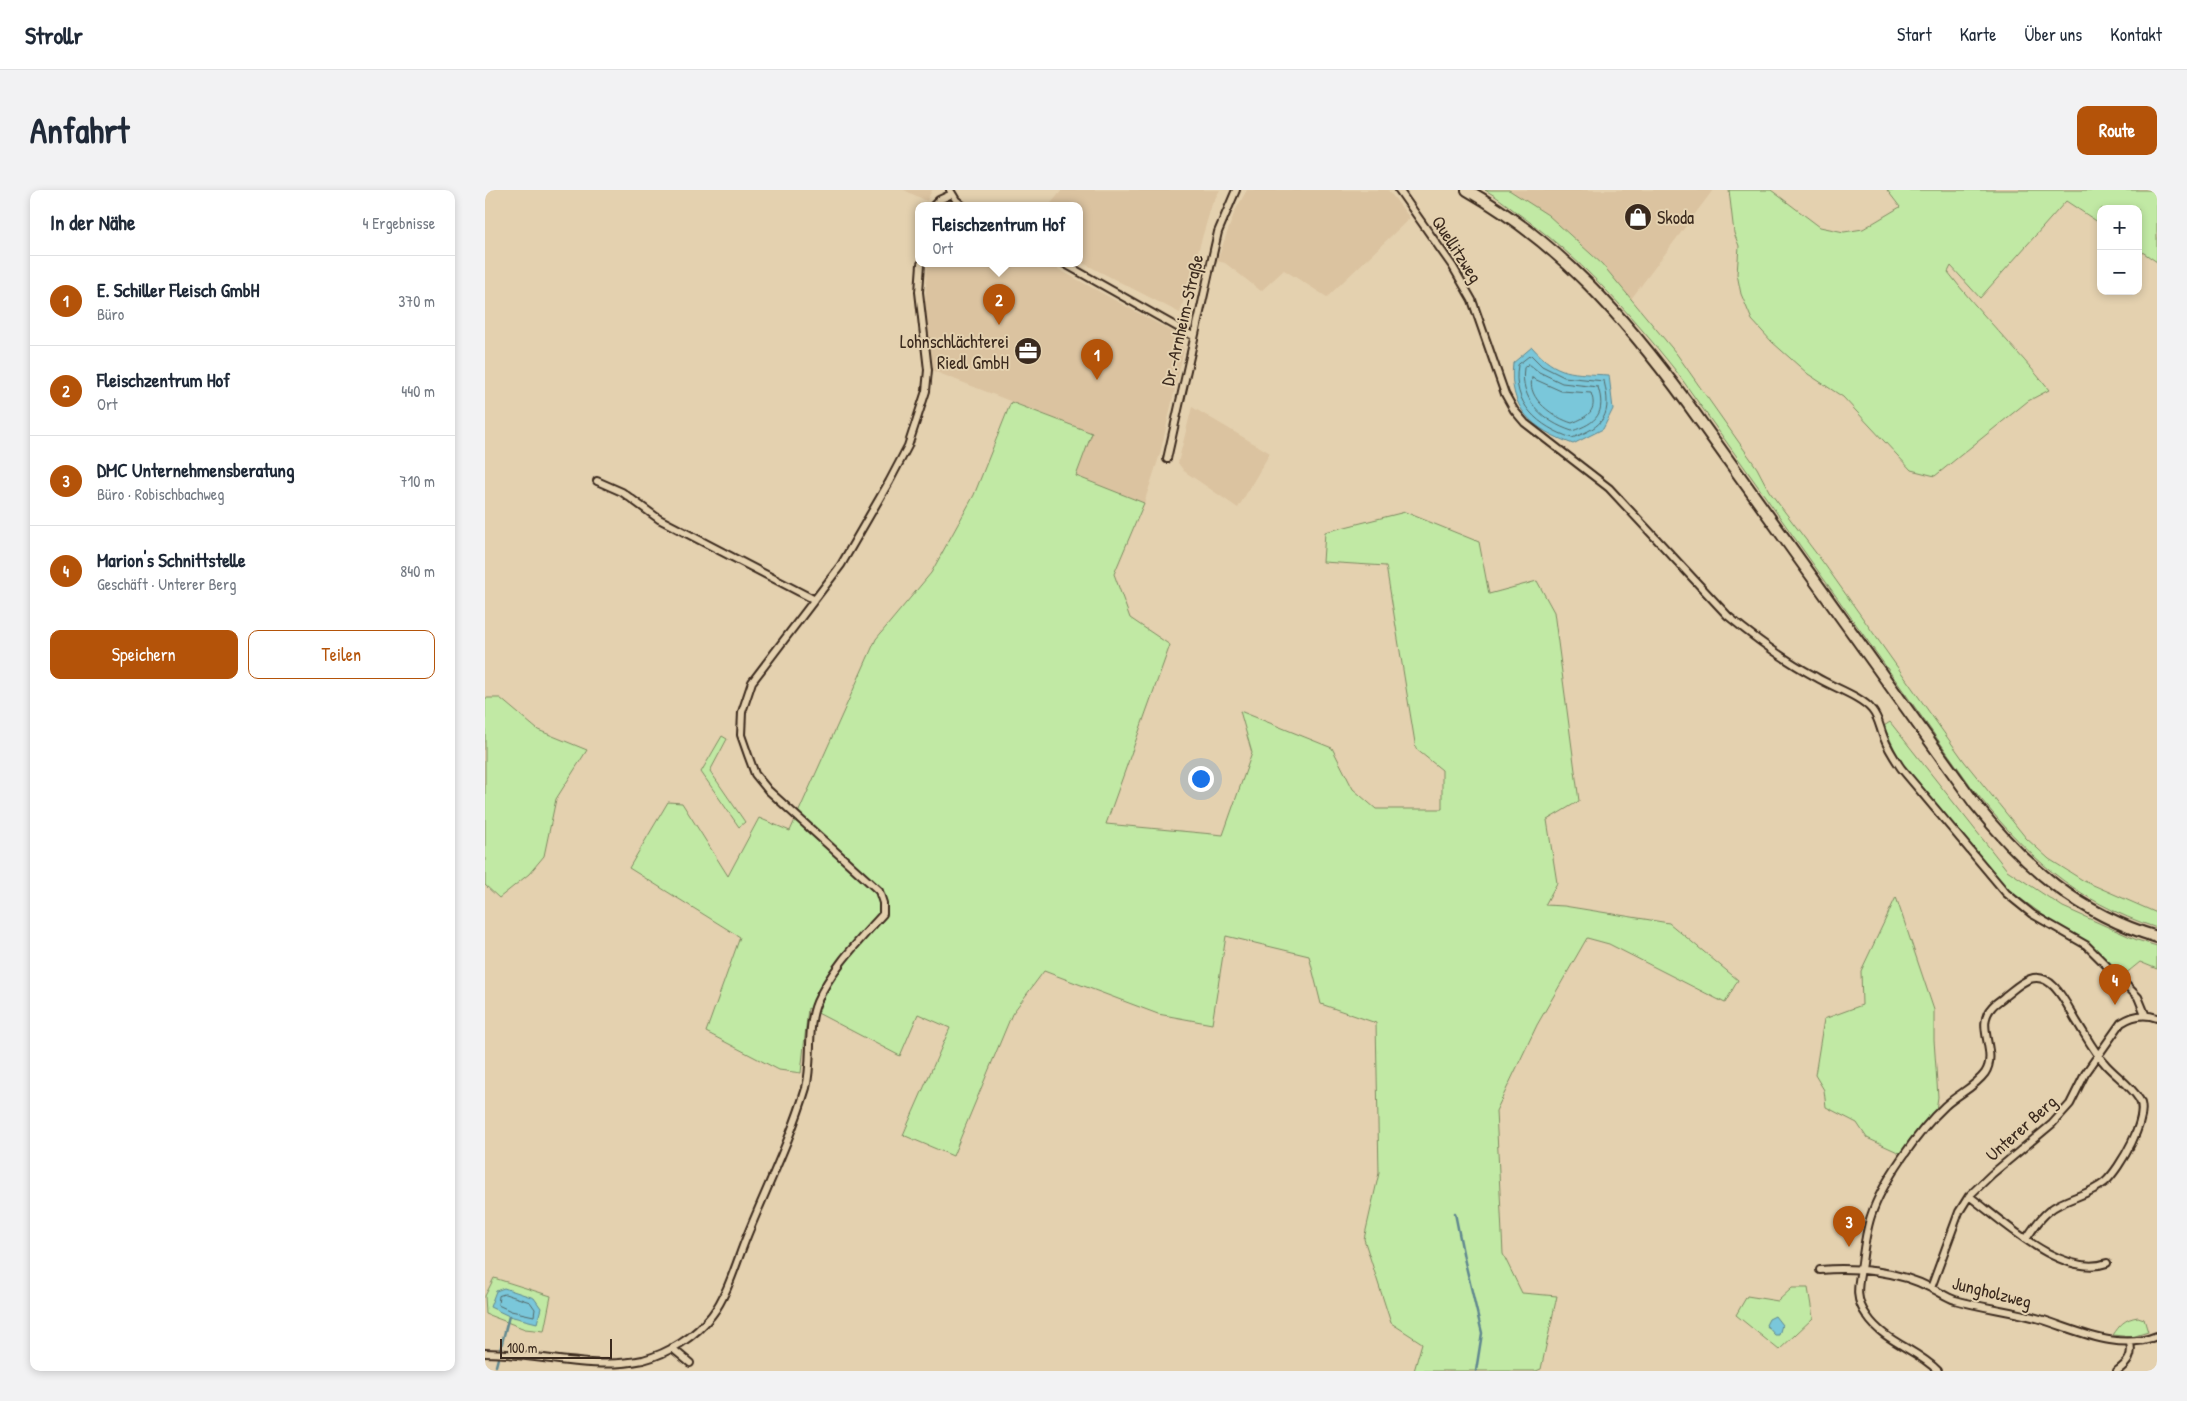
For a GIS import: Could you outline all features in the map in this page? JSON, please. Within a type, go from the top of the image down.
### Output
[{"type":"highway","points":[[1467,190],[1498,209],[1550,247],[1588,282],[1639,340],[1688,404],[1975,804],[2016,853],[2055,886],[2089,908],[2133,928],[2157,936]]},
{"type":"street","name":"Dr.-Arnheim-Straße","points":[[1167,459],[1217,232],[1236,190]]},
{"type":"street","name":"Quellitzweg","points":[[1399,190],[1453,267],[1472,300],[1505,394],[1514,410],[1525,423],[1609,488],[1728,616],[1768,648],[1816,678],[1865,703],[1879,722],[1889,749],[1901,768],[2006,893],[2032,914],[2086,945],[2138,998],[2145,1014]]},
{"type":"street","points":[[937,202],[951,192],[960,202]]},
{"type":"street","points":[[485,1353],[598,1364],[628,1363],[672,1348],[697,1330],[712,1316],[719,1304],[790,1132],[806,1088],[813,1018],[817,1003],[836,967],[883,914],[883,903],[879,891],[768,790],[755,774],[741,735],[742,712],[752,682],[813,599],[841,565],[908,446],[926,391],[928,370],[919,292],[921,267]]},
{"type":"street","points":[[1070,267],[1193,336]]},
{"type":"street","points":[[597,481],[622,492],[659,519],[813,599]]},
{"type":"street","points":[[1938,1371],[1916,1354],[1885,1335],[1862,1308],[1857,1288],[1871,1216],[1882,1190],[1899,1162],[1933,1118],[1953,1099],[1981,1078],[1988,1068],[1990,1049],[1985,1026],[1986,1017],[1991,1008],[2029,979],[2039,978],[2049,982],[2059,993],[2098,1055],[2139,1098],[2143,1107],[2142,1119],[2132,1141],[2110,1178],[2094,1189],[2049,1210],[2026,1239]]},
{"type":"street","points":[[2145,1014],[2157,1018]]},
{"type":"street","name":"Unterer Berg","points":[[1931,1288],[1959,1212],[1969,1196],[1991,1174],[2053,1124],[2070,1104],[2085,1074],[2121,1023],[2128,1018],[2145,1014]]},
{"type":"street","points":[[1969,1196],[2044,1253],[2075,1264],[2099,1265],[2107,1263]]},
{"type":"street","name":"Jungholzweg","points":[[1820,1270],[1861,1270],[1890,1275],[1931,1288],[1942,1295],[1964,1303],[2020,1313],[2112,1341],[2130,1343],[2157,1336]]},
{"type":"street","points":[[2117,1371],[2128,1361],[2132,1351],[2130,1343]]},
{"type":"street","points":[[672,1348],[690,1363]]},
{"type":"shaded area","points":[[904,190],[932,190],[927,201]]},
{"type":"shaded area","points":[[1062,190],[1220,190],[1212,204],[1180,313],[1083,263],[1083,202],[1052,202]]},
{"type":"shaded area","points":[[1247,190],[1388,190],[1410,218],[1327,297],[1284,270],[1261,291],[1225,263],[1217,261],[1235,211]]},
{"type":"shaded area","points":[[1509,190],[1713,190],[1631,299],[1602,264],[1548,215]]},
{"type":"shaded area","points":[[927,267],[1054,267],[1175,333],[1184,350],[1160,454],[1144,503],[1076,476],[1092,433],[931,370],[925,307]]},
{"type":"shaded area","points":[[1192,407],[1270,453],[1238,508],[1184,471],[1178,463]]},
{"type":"green space","points":[[1485,190],[1509,190],[1548,215],[1602,264],[1676,353],[1757,468],[1769,491],[1825,565],[1964,761],[2026,838],[2049,859],[2084,881],[2157,913],[2157,928],[2127,917],[2076,890],[2012,835],[1973,789],[1676,371],[1621,306],[1582,266],[1539,229]]},
{"type":"green space","points":[[1729,190],[1771,190],[1820,227],[1844,232],[1863,229],[1900,207],[1887,190],[2157,190],[2157,262],[2142,252],[2142,205],[2097,205],[2097,221],[2066,201],[1980,298],[1951,266],[1948,272],[2049,390],[2028,401],[1935,476],[1911,470],[1843,397],[1808,374],[1772,342],[1752,320],[1741,294],[1737,274],[1739,246],[1734,233]]},
{"type":"green space","points":[[1011,402],[1092,433],[1076,476],[1144,503],[1114,574],[1130,618],[1170,645],[1106,824],[1223,835],[1252,753],[1240,711],[1332,748],[1353,789],[1376,809],[1442,809],[1442,770],[1416,749],[1386,566],[1323,562],[1325,532],[1405,512],[1479,542],[1489,594],[1537,581],[1554,612],[1579,801],[1547,820],[1557,883],[1545,905],[1564,906],[1669,923],[1738,980],[1725,1003],[1609,944],[1587,938],[1537,1025],[1496,1111],[1503,1254],[1522,1293],[1557,1296],[1541,1369],[1536,1371],[1414,1371],[1422,1343],[1391,1323],[1364,1239],[1379,1173],[1376,1023],[1321,1004],[1309,956],[1226,936],[1212,1024],[1158,1014],[1044,971],[1012,1014],[953,1156],[903,1135],[950,1028],[918,1014],[900,1056],[808,1008],[801,1073],[779,1070],[706,1032],[740,937],[629,868],[668,802],[682,803],[728,876],[759,818],[790,831],[876,639],[931,573],[974,495]]},
{"type":"green space","points":[[485,698],[500,698],[538,730],[587,750],[556,799],[544,856],[529,874],[499,898],[485,885]]},
{"type":"green space","points":[[1890,722],[2007,870],[2063,907],[2137,940],[2157,946],[2157,969],[2140,962],[2124,975],[2083,941],[2065,931],[2006,888],[1900,761],[1884,726]]},
{"type":"green space","points":[[722,736],[727,739],[710,771],[745,822],[739,827],[701,772]]},
{"type":"green space","points":[[1896,897],[1934,1010],[1938,1097],[1936,1110],[1902,1154],[1867,1138],[1857,1123],[1826,1107],[1824,1090],[1815,1075],[1824,1019],[1862,1005],[1861,971]]},
{"type":"green space","points":[[494,1278],[551,1296],[544,1331],[525,1329],[486,1314],[485,1296]]},
{"type":"green space","points":[[1792,1288],[1808,1288],[1813,1318],[1779,1350],[1736,1315],[1747,1296],[1778,1301]]},
{"type":"green space","points":[[2138,1317],[2144,1319],[2148,1332],[2132,1337],[2113,1335],[2123,1323]]},
{"type":"water","points":[[1532,347],[1550,363],[1566,371],[1609,375],[1613,409],[1603,429],[1573,444],[1546,431],[1526,415],[1519,405],[1515,393],[1512,379],[1513,363]]},
{"type":"water","points":[[504,1288],[534,1298],[541,1308],[537,1323],[509,1316],[490,1307],[496,1291]]},
{"type":"water","points":[[1775,1316],[1782,1325],[1779,1335],[1775,1335],[1766,1325],[1769,1319]]},
{"type":"waterway","points":[[1455,1213],[1482,1333],[1476,1371]]},
{"type":"waterway","points":[[496,1366],[509,1316]]},
{"type":"place","name":"Skoda","points":[[1638,217]]},
{"type":"place","name":"Fleischzentrum Hof","points":[[999,325]]},
{"type":"place","name":"Lohnschlächterei Riedl GmbH","points":[[1028,351]]},
{"type":"place","name":"E. Schiller Fleisch GmbH","points":[[1097,380]]},
{"type":"place","name":"Marion's Schnittstelle","points":[[2115,1005]]},
{"type":"place","name":"DMC Unternehmensberatung","points":[[1849,1247]]}]
